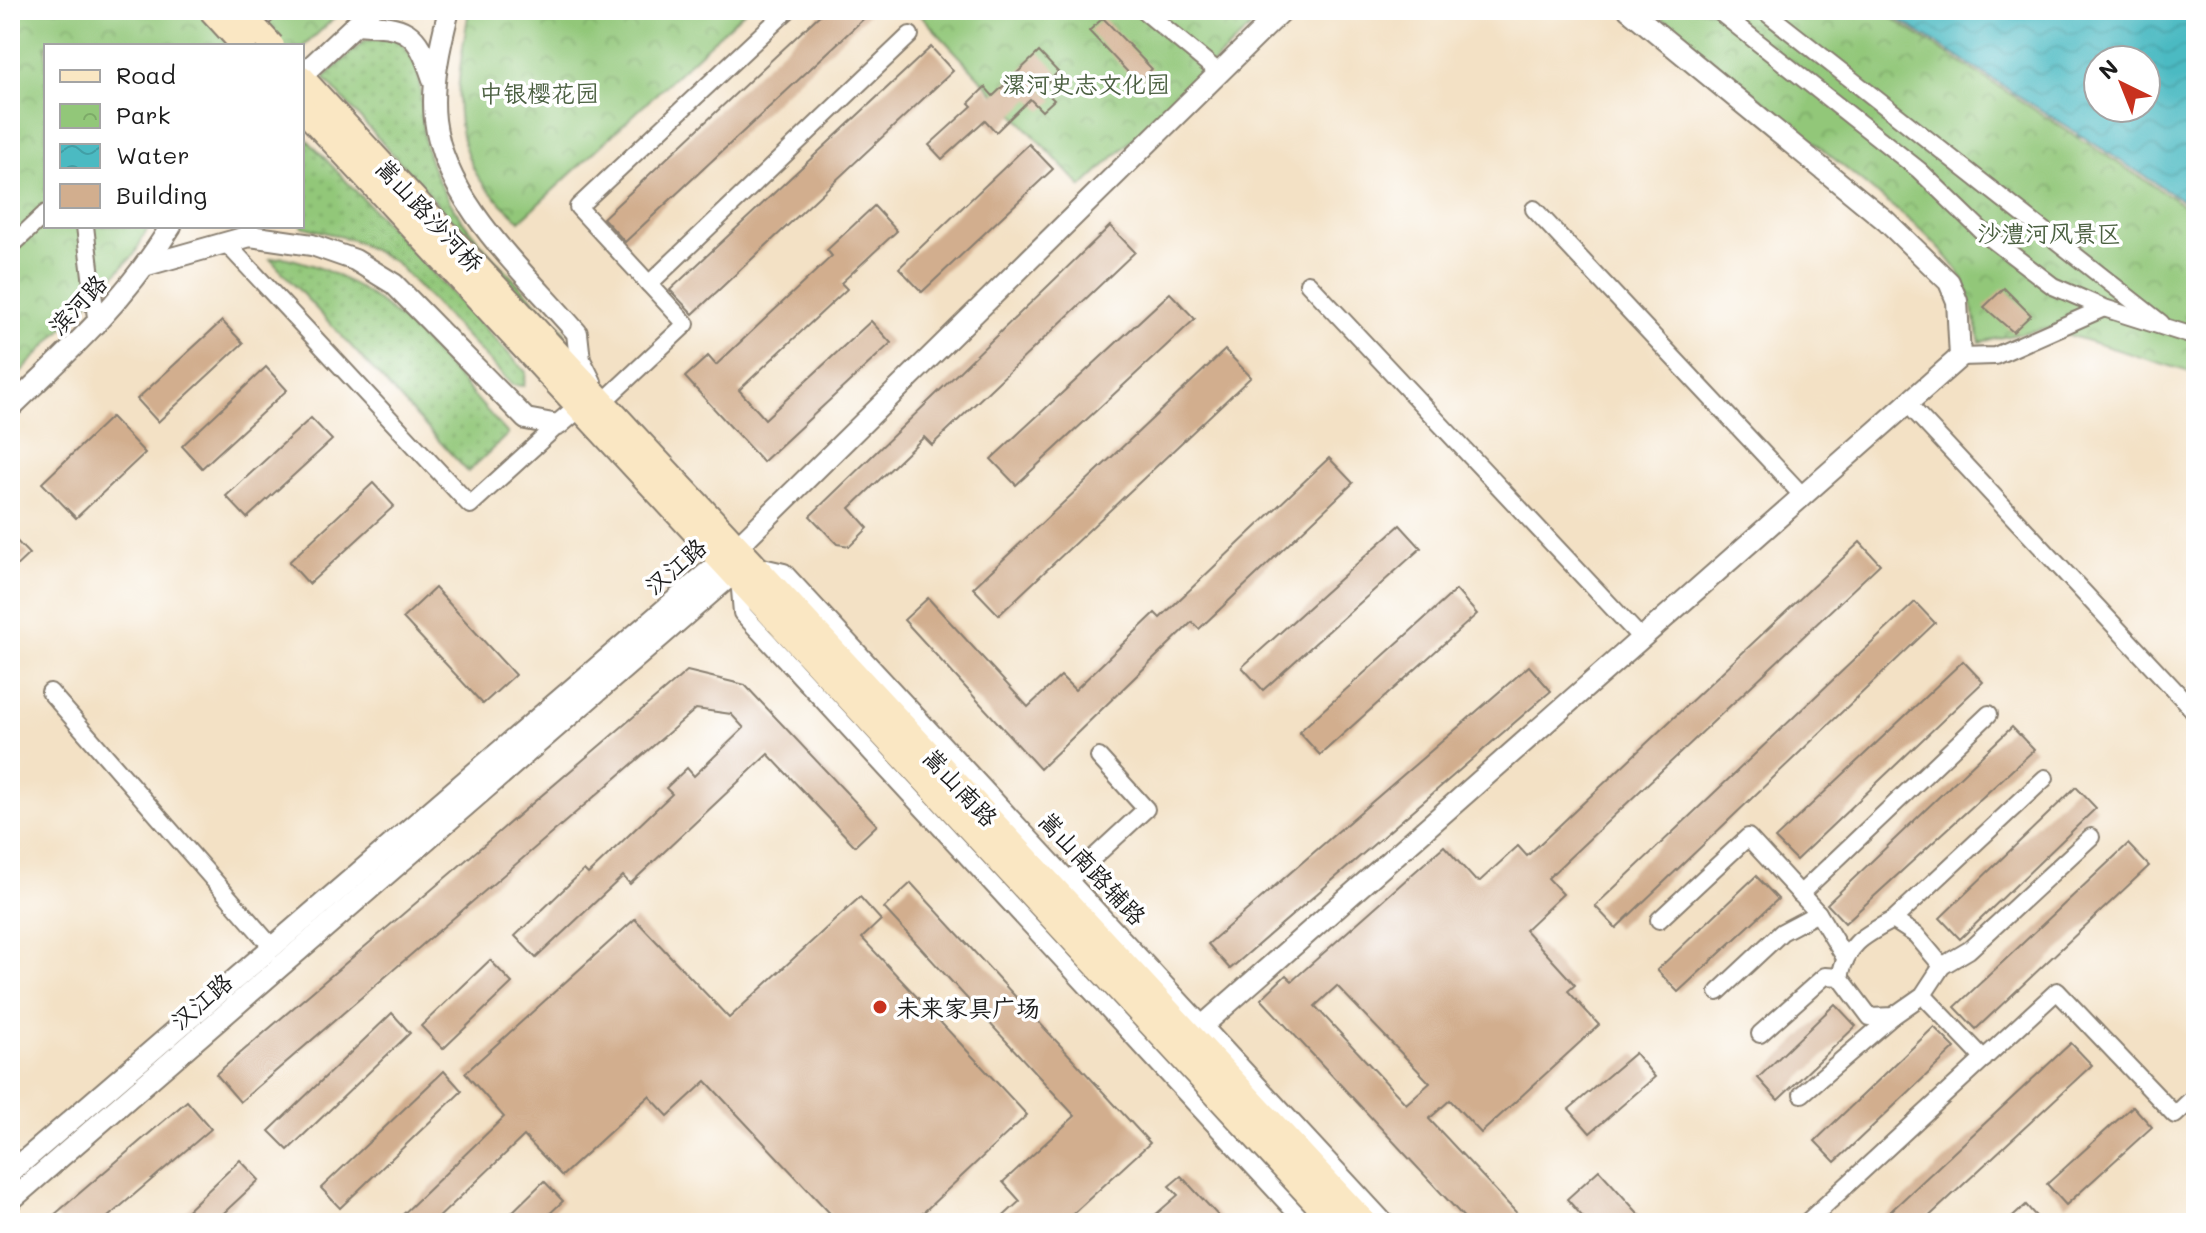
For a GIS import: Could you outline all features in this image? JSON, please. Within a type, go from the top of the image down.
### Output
[{"type":"main road","points":[[211,10],[242,44]]},
{"type":"main road","points":[[239,10],[270,44]]},
{"type":"main road","name":"嵩山路沙河桥","points":[[304,78],[549,358]]},
{"type":"main road","name":"嵩山路沙河桥","points":[[304,110],[549,358]]},
{"type":"main road","name":"嵩山南路","points":[[549,358],[593,400],[737,564],[1057,891],[1365,1223]]},
{"type":"main road","name":"嵩山南路","points":[[1191,1036],[1216,1092],[1323,1220]]},
{"type":"street","points":[[234,44],[271,10]]},
{"type":"street","points":[[449,10],[435,84],[435,118],[440,148],[460,196],[577,333],[580,360],[593,400]]},
{"type":"street","points":[[236,235],[470,505],[558,425],[686,324],[578,207],[788,10]]},
{"type":"street","points":[[1143,10],[1217,71]]},
{"type":"street","points":[[1283,10],[1217,71],[737,564],[742,613],[1215,1125],[1323,1220]]},
{"type":"street","points":[[1629,10],[1886,221],[1949,282],[1957,301],[1960,357]]},
{"type":"street","points":[[1717,10],[1919,170],[1985,234],[2053,286],[2104,308],[2196,337]]},
{"type":"street","points":[[1763,10],[2171,331]]},
{"type":"street","points":[[304,74],[363,17],[409,33],[422,46],[435,84]]},
{"type":"street","points":[[649,284],[910,35]]},
{"type":"street","points":[[1534,209],[1802,495]]},
{"type":"street","points":[[10,247],[44,215]]},
{"type":"street","points":[[85,228],[97,326]]},
{"type":"street","name":"滨河路","points":[[10,408],[97,326],[147,265],[170,228]]},
{"type":"street","points":[[147,265],[236,235],[312,245],[355,260],[394,284],[526,419],[558,425]]},
{"type":"street","points":[[1308,283],[1641,638]]},
{"type":"street","points":[[1191,1036],[1960,357],[1995,356],[2104,308]]},
{"type":"street","points":[[1906,402],[2196,713]]},
{"type":"street","name":"嵩山南路辅路","points":[[737,564],[784,572],[1057,891],[1191,1036],[1386,1223]]},
{"type":"street","name":"汉江路","points":[[10,1173],[272,947],[737,564]]},
{"type":"street","name":"汉江路","points":[[10,1201],[737,564]]},
{"type":"street","points":[[50,692],[272,947]]},
{"type":"street","points":[[1800,894],[1989,714]]},
{"type":"street","points":[[1057,891],[1146,809],[1099,757]]},
{"type":"street","points":[[1893,1016],[1870,1017],[1840,977],[1844,956],[1867,934],[1893,920],[2045,778]]},
{"type":"street","points":[[1659,920],[1748,837],[1818,913],[1844,956]]},
{"type":"street","points":[[1802,1094],[1893,1016],[1923,995],[1942,966],[1969,950],[2091,837]]},
{"type":"street","points":[[1718,992],[1782,932],[1818,913]]},
{"type":"street","points":[[1893,920],[1916,935],[1942,966]]},
{"type":"street","points":[[1760,1034],[1825,976],[1840,977]]},
{"type":"street","points":[[1806,1223],[2057,991],[2175,1115],[2196,1095]]},
{"type":"street","points":[[1923,995],[1984,1059]]},
{"type":"street","points":[[1215,1125],[1216,1092]]},
{"type":"green space","points":[[10,10],[343,10],[304,46],[44,44],[44,228],[148,228],[134,255],[10,383]]},
{"type":"green space","name":"中银樱花园","points":[[469,10],[746,10],[520,221],[481,181],[462,135],[458,94]]},
{"type":"green space","name":"漯河史志文化园","points":[[916,10],[1269,10],[1082,187]]},
{"type":"green space","name":"沙澧河风景区","points":[[1652,10],[1879,10],[2196,213],[2196,374],[2046,328],[1980,342],[1968,291],[1956,268],[1936,245]]},
{"type":"green space","points":[[394,37],[414,62],[421,90],[427,151],[450,202],[504,270],[564,331],[566,339],[561,341],[324,78],[364,41]]},
{"type":"green space","points":[[304,136],[526,372],[524,386],[512,385],[395,262],[353,240],[304,227]]},
{"type":"green space","points":[[283,257],[319,268],[352,283],[381,303],[409,326],[508,434],[468,472],[270,259]]},
{"type":"water","points":[[1884,10],[2196,10],[2196,209]]},
{"type":"building","points":[[825,10],[873,10],[625,242],[603,218]]},
{"type":"building","points":[[1103,18],[1152,69],[1138,83],[1089,31]]},
{"type":"building","points":[[931,47],[953,71],[693,314],[670,290]]},
{"type":"building","points":[[1039,52],[1058,72],[1042,88],[1054,100],[1042,111],[1030,99],[996,132],[985,120],[942,159],[929,145],[972,106],[969,103],[985,87],[993,96]]},
{"type":"building","points":[[1029,144],[1053,169],[922,292],[899,268]]},
{"type":"building","points":[[874,206],[897,231],[841,283],[847,289],[739,390],[765,419],[871,321],[891,343],[763,462],[685,377],[708,356],[716,365],[832,256],[827,250]]},
{"type":"building","points":[[1110,226],[1135,252],[932,445],[924,437],[850,508],[868,528],[850,546],[837,544],[810,516]]},
{"type":"building","points":[[2004,288],[2031,315],[2013,332],[1984,307]]},
{"type":"building","points":[[1170,293],[1195,319],[1016,485],[991,459]]},
{"type":"building","points":[[222,321],[243,343],[158,422],[137,399]]},
{"type":"building","points":[[1225,350],[1251,377],[999,615],[973,588]]},
{"type":"building","points":[[266,367],[287,390],[202,468],[182,446]]},
{"type":"building","points":[[111,417],[145,453],[76,518],[42,483]]},
{"type":"building","points":[[311,418],[332,440],[247,518],[226,496]]},
{"type":"building","points":[[1329,458],[1353,483],[1199,629],[1192,622],[1040,769],[904,620],[928,598],[1028,707],[1061,676],[1075,690],[1155,613],[1160,618]]},
{"type":"building","points":[[373,483],[394,506],[309,584],[289,562]]},
{"type":"building","points":[[1400,525],[1421,548],[1263,690],[1242,667]]},
{"type":"building","points":[[10,534],[29,554],[10,572]]},
{"type":"building","points":[[1860,542],[1880,564],[1548,878],[1563,894],[1525,930],[1575,985],[1568,991],[1599,1025],[1481,1133],[1450,1100],[1429,1119],[1526,1223],[1469,1223],[1261,999],[1286,975],[1292,981],[1444,846],[1475,880],[1480,881],[1518,846],[1527,856]],"holes":[[[1337,986],[1430,1083],[1406,1104],[1315,1006]]]},
{"type":"building","points":[[435,588],[515,675],[483,704],[403,618]]},
{"type":"building","points":[[1456,590],[1477,614],[1320,755],[1299,732]]},
{"type":"building","points":[[1915,602],[1935,623],[1616,928],[1595,906]]},
{"type":"building","points":[[1963,661],[1983,682],[1796,860],[1775,839]]},
{"type":"building","points":[[1529,666],[1551,691],[1230,969],[1208,944]]},
{"type":"building","points":[[687,671],[745,685],[877,825],[855,846],[768,754],[630,884],[623,876],[536,958],[515,936],[584,870],[588,874],[672,794],[666,788],[687,768],[694,776],[744,728],[731,714],[696,709],[240,1102],[216,1074]]},
{"type":"building","points":[[2012,727],[2034,750],[1845,923],[1827,904]]},
{"type":"building","points":[[2076,787],[2096,808],[1960,939],[1940,918]]},
{"type":"building","points":[[2128,844],[2149,866],[1976,1029],[1955,1007]]},
{"type":"building","points":[[1756,876],[1778,899],[1678,992],[1657,970]]},
{"type":"building","points":[[911,883],[1150,1143],[1063,1223],[996,1223],[1020,1201],[1003,1182],[1075,1116],[884,908]]},
{"type":"building","points":[[860,897],[881,920],[862,938],[1027,1115],[912,1223],[839,1223],[706,1081],[668,1116],[649,1096],[562,1176],[524,1136],[433,1223],[394,1223],[504,1117],[465,1073],[635,919],[729,1018]]},
{"type":"building","points":[[490,960],[512,983],[443,1049],[421,1026]]},
{"type":"building","points":[[1835,1004],[1856,1026],[1778,1100],[1758,1078]]},
{"type":"building","points":[[392,1013],[410,1033],[288,1150],[269,1131]]},
{"type":"building","points":[[1934,1027],[1955,1048],[1835,1162],[1815,1141]]},
{"type":"building","points":[[2071,1043],[2092,1065],[1922,1223],[1878,1223]]},
{"type":"building","points":[[1635,1053],[1655,1077],[1590,1133],[1569,1109]]},
{"type":"building","points":[[444,1071],[462,1091],[340,1208],[321,1188]]},
{"type":"building","points":[[187,1101],[211,1129],[101,1223],[61,1223],[54,1215]]},
{"type":"building","points":[[2133,1106],[2152,1127],[2066,1205],[2047,1184]]},
{"type":"building","points":[[240,1160],[259,1180],[213,1223],[174,1223]]},
{"type":"building","points":[[1599,1170],[1647,1223],[1588,1223],[1567,1199]]},
{"type":"building","points":[[1181,1176],[1225,1223],[1146,1223],[1178,1195],[1169,1186]]},
{"type":"building","points":[[544,1181],[563,1201],[540,1223],[501,1223]]},
{"type":"building","points":[[2026,1205],[2042,1223],[2006,1223]]},
{"type":"place","name":"未来家具广场","points":[[880,1007]]}]
